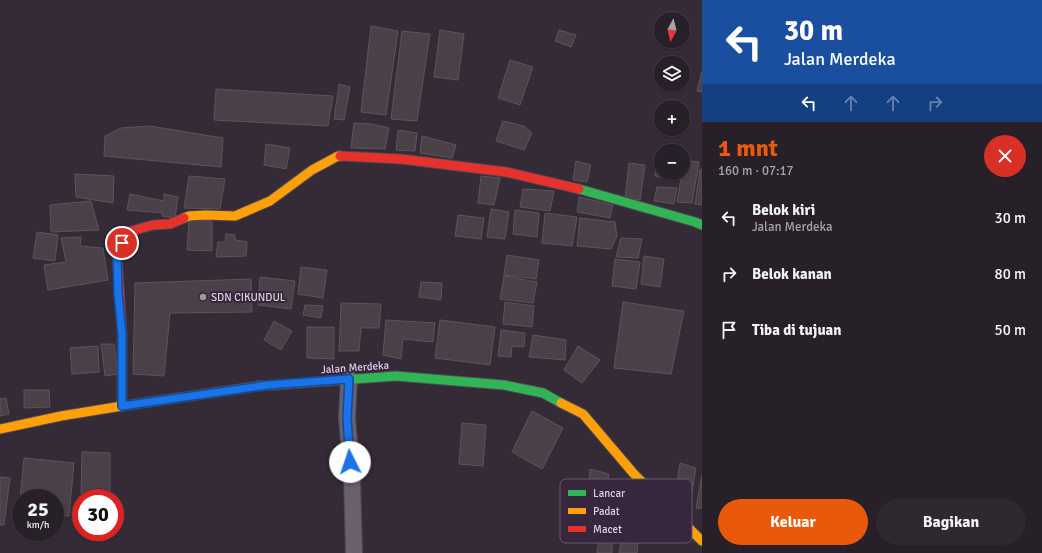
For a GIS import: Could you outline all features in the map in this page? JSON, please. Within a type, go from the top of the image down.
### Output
[{"type":"street","points":[[122,406],[122,334],[118,293],[117,255],[128,232],[153,224],[170,224],[189,216],[235,216],[270,201],[312,170],[338,156],[401,159],[506,172],[587,191],[702,225]]},
{"type":"street","name":"Jalan Merdeka","points":[[0,429],[61,416],[268,385],[396,376],[504,385],[543,393],[583,414],[639,479]]},
{"type":"street","points":[[349,379],[347,418],[352,476],[354,553]]},
{"type":"street","name":"Jalan Merdeka","points":[[692,531],[702,541]]},
{"type":"building","points":[[371,26],[398,31],[386,115],[361,112]]},
{"type":"building","points":[[440,30],[464,34],[458,80],[434,77]]},
{"type":"building","points":[[559,30],[576,35],[571,47],[555,41]]},
{"type":"building","points":[[402,31],[430,34],[417,121],[391,119]]},
{"type":"building","points":[[510,60],[533,67],[520,105],[498,98]]},
{"type":"building","points":[[702,71],[702,92],[697,91]]},
{"type":"building","points":[[339,84],[350,87],[344,120],[334,119]]},
{"type":"building","points":[[216,89],[333,96],[328,126],[214,120]]},
{"type":"building","points":[[503,121],[524,126],[532,133],[524,150],[496,141]]},
{"type":"building","points":[[354,123],[372,124],[389,128],[385,149],[351,148]]},
{"type":"building","points":[[150,126],[223,138],[221,167],[104,156],[105,136],[121,128]]},
{"type":"building","points":[[398,130],[417,133],[415,151],[396,150]]},
{"type":"building","points":[[422,136],[456,145],[452,158],[420,153]]},
{"type":"building","points":[[266,144],[290,148],[286,169],[264,165]]},
{"type":"building","points":[[576,161],[591,165],[587,182],[573,180]]},
{"type":"building","points":[[690,161],[699,162],[692,203],[677,202],[681,180],[690,180]]},
{"type":"building","points":[[629,163],[645,165],[640,200],[625,198]]},
{"type":"building","points":[[700,169],[702,170],[702,205],[695,204]]},
{"type":"building","points":[[75,174],[114,176],[113,203],[76,197]]},
{"type":"building","points":[[189,176],[225,179],[220,209],[184,208]]},
{"type":"building","points":[[481,176],[500,178],[494,205],[478,203]]},
{"type":"building","points":[[657,187],[677,188],[674,204],[654,201]]},
{"type":"building","points":[[523,189],[554,191],[550,211],[520,207]]},
{"type":"building","points":[[130,194],[164,201],[164,194],[178,197],[175,218],[162,216],[163,213],[127,210]]},
{"type":"building","points":[[579,197],[613,205],[610,218],[577,212]]},
{"type":"building","points":[[91,201],[99,230],[51,232],[50,205]]},
{"type":"building","points":[[491,209],[509,212],[505,239],[487,237]]},
{"type":"building","points":[[515,210],[539,213],[537,237],[513,234]]},
{"type":"building","points":[[545,213],[577,217],[572,246],[542,243]]},
{"type":"building","points":[[458,215],[484,218],[481,239],[455,236]]},
{"type":"building","points":[[580,218],[615,222],[617,236],[611,249],[577,246]]},
{"type":"building","points":[[212,220],[212,251],[187,250],[189,221]]},
{"type":"building","points":[[37,232],[58,235],[55,261],[33,258]]},
{"type":"building","points":[[226,234],[235,235],[235,240],[247,242],[246,256],[216,257],[218,242],[225,242]]},
{"type":"building","points":[[81,237],[80,246],[103,248],[108,280],[48,290],[44,265],[66,262],[61,238]]},
{"type":"building","points":[[621,238],[642,239],[638,258],[616,257]]},
{"type":"building","points":[[507,255],[539,260],[536,279],[504,275]]},
{"type":"building","points":[[644,256],[664,259],[660,287],[641,284]]},
{"type":"building","points":[[615,259],[640,262],[636,289],[612,286]]},
{"type":"building","points":[[301,267],[327,270],[323,298],[298,294]]},
{"type":"building","points":[[504,276],[537,282],[533,303],[500,299]]},
{"type":"building","points":[[260,277],[295,281],[291,309],[258,305]]},
{"type":"building","points":[[251,279],[252,312],[170,313],[164,376],[133,374],[135,283]]},
{"type":"building","points":[[421,282],[442,283],[441,300],[419,297]]},
{"type":"building","points":[[505,302],[534,306],[532,327],[503,324]]},
{"type":"building","points":[[623,302],[684,311],[671,374],[614,368]]},
{"type":"building","points":[[341,303],[381,304],[379,328],[361,328],[359,351],[339,351]]},
{"type":"building","points":[[305,305],[323,306],[321,318],[303,315]]},
{"type":"building","points":[[386,320],[435,323],[433,342],[403,339],[401,359],[383,355]]},
{"type":"building","points":[[440,320],[495,327],[490,365],[435,358]]},
{"type":"building","points":[[274,321],[292,331],[281,350],[264,340]]},
{"type":"building","points":[[307,327],[334,327],[334,359],[307,358]]},
{"type":"building","points":[[501,330],[525,333],[524,347],[512,346],[511,357],[498,356]]},
{"type":"building","points":[[533,335],[566,340],[565,360],[529,357]]},
{"type":"building","points":[[101,344],[114,344],[118,374],[105,376]]},
{"type":"building","points":[[98,346],[99,372],[72,374],[70,348]]},
{"type":"building","points":[[578,346],[600,360],[582,383],[564,370]]},
{"type":"building","points":[[24,390],[49,390],[50,407],[24,408]]},
{"type":"building","points":[[6,398],[9,414],[0,416],[0,399]]},
{"type":"building","points":[[532,411],[563,428],[542,469],[512,452]]},
{"type":"building","points":[[462,423],[486,425],[483,466],[459,464]]},
{"type":"building","points":[[82,452],[110,453],[110,489],[81,489]]},
{"type":"building","points":[[24,458],[74,463],[69,516],[64,515],[64,489],[21,489]]},
{"type":"building","points":[[680,463],[696,468],[692,491],[692,479],[678,479]]},
{"type":"building","points":[[590,469],[609,474],[608,479],[589,479]]},
{"type":"building","points":[[702,475],[702,508],[696,508]]},
{"type":"building","points":[[0,477],[10,478],[4,525],[0,525]]},
{"type":"building","points":[[598,543],[612,543],[612,553],[597,553]]},
{"type":"building","points":[[621,543],[638,543],[637,553],[619,553]]},
{"type":"traffic: fast","points":[[579,189],[702,225]]},
{"type":"traffic: fast","points":[[259,386],[396,376],[504,385],[543,393],[561,403]]},
{"type":"traffic: slow","points":[[184,218],[189,216],[205,215],[235,216],[270,201],[312,170],[340,156]]},
{"type":"traffic: slow","points":[[0,429],[61,416],[259,386]]},
{"type":"traffic: slow","points":[[561,403],[583,414],[639,479]]},
{"type":"traffic: slow","points":[[692,531],[702,541]]},
{"type":"traffic: jam","points":[[340,156],[401,159],[506,172],[579,189]]},
{"type":"traffic: jam","points":[[122,406],[122,334],[117,255],[128,232],[153,225],[170,224],[184,218]]},
{"type":"place","name":"SDN CIKUNDUL","points":[[203,297]]},
{"type":"route","points":[[122,243],[117,255],[118,293],[122,334],[122,406],[268,385],[349,379],[347,418],[350,462]]}]
